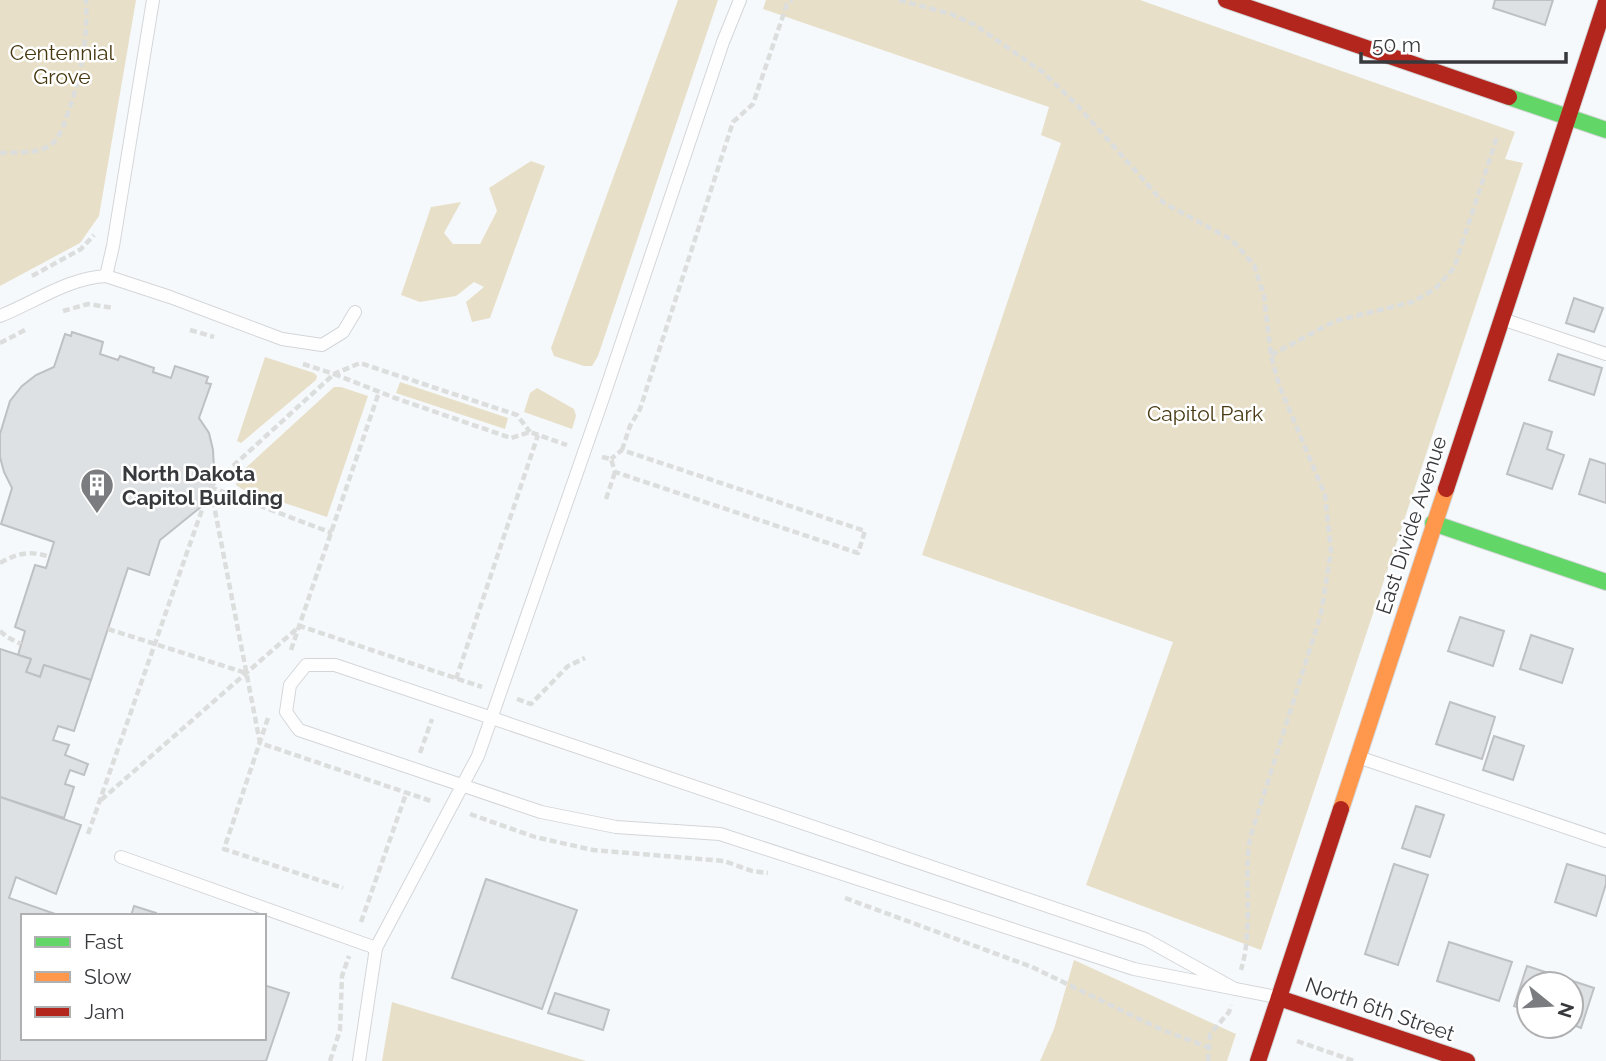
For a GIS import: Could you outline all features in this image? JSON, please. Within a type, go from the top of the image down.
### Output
[{"type":"street","points":[[1226,0],[1606,130]]},
{"type":"street","name":"East Divide Avenue","points":[[1258,1061],[1606,2]]},
{"type":"street","points":[[1433,523],[1606,582]]},
{"type":"street","name":"North 6th Street","points":[[1279,998],[1467,1061]]},
{"type":"lane","points":[[106,276],[153,0]]},
{"type":"lane","points":[[359,1061],[376,948],[478,756],[723,42],[740,0]]},
{"type":"lane","points":[[0,316],[76,281],[106,276],[282,339],[322,345],[343,332],[355,312]]},
{"type":"lane","points":[[1502,319],[1606,354]]},
{"type":"lane","points":[[1235,989],[1145,939],[335,665],[306,665],[290,685],[286,712],[299,730],[541,812],[616,827],[720,834],[1134,970],[1279,998]]},
{"type":"lane","points":[[1358,757],[1606,841]]},
{"type":"lane","points":[[121,857],[376,948]]},
{"type":"path","points":[[0,153],[42,149],[58,138],[83,59],[86,0]]},
{"type":"path","points":[[611,459],[622,450],[630,426],[640,409],[733,122],[753,104],[787,4],[792,0]]},
{"type":"path","points":[[899,0],[951,14],[975,25],[1016,52],[1044,73],[1077,105],[1164,203],[1232,240],[1254,265],[1264,296],[1271,355],[1279,385],[1325,495],[1331,551],[1321,614],[1250,838],[1246,954]]},
{"type":"path","points":[[1271,355],[1335,321],[1412,302],[1435,289],[1454,268],[1497,137]]},
{"type":"path","points":[[26,279],[81,249],[96,232]]},
{"type":"path","points":[[59,312],[88,304],[114,308]]},
{"type":"path","points":[[0,351],[1,343],[34,325]]},
{"type":"path","points":[[190,330],[216,338]]},
{"type":"path","points":[[295,362],[510,438],[530,432]]},
{"type":"path","points":[[88,834],[210,487],[334,374],[360,363],[517,415],[530,432],[611,459]]},
{"type":"path","points":[[456,679],[538,435]]},
{"type":"path","points":[[615,472],[858,553],[865,531],[622,450]]},
{"type":"path","points":[[606,499],[615,472],[611,459]]},
{"type":"path","points":[[210,487],[332,533]]},
{"type":"path","points":[[210,487],[260,743],[535,836],[593,850],[724,861],[752,871],[771,873]]},
{"type":"path","points":[[0,563],[18,553],[34,551],[50,557]]},
{"type":"path","points":[[100,801],[300,626],[531,704],[568,666],[585,658]]},
{"type":"path","points":[[108,629],[246,673]]},
{"type":"path","points":[[0,631],[21,644]]},
{"type":"path","points":[[330,1061],[340,1030],[342,976],[448,676]]},
{"type":"path","points":[[834,893],[1032,967],[1160,1029],[1210,1048]]},
{"type":"path","points":[[1208,1061],[1210,1034],[1229,1012]]},
{"type":"green space","name":"Centennial Grove","points":[[0,0],[136,0],[99,216],[80,243],[0,286]]},
{"type":"green space","points":[[678,0],[718,0],[598,356],[592,366],[584,366],[554,356],[551,348]]},
{"type":"green space","name":"Capitol Park","points":[[766,0],[1140,0],[1515,132],[1505,159],[1523,163],[1261,950],[1086,885],[1173,642],[922,555],[1061,143],[1041,135],[1049,107],[763,9]]},
{"type":"green space","points":[[531,161],[545,166],[490,318],[472,322],[466,302],[484,287],[474,282],[456,296],[420,302],[401,295],[431,207],[461,202],[444,233],[453,244],[480,244],[497,211],[489,188]]},
{"type":"green space","points":[[265,357],[314,373],[316,380],[241,443],[237,441]]},
{"type":"green space","points":[[400,382],[508,418],[505,429],[396,393]]},
{"type":"green space","points":[[334,387],[368,396],[327,517],[236,485],[239,474]]},
{"type":"green space","points":[[537,388],[574,409],[576,416],[572,429],[524,412],[530,393]]},
{"type":"green space","points":[[1074,960],[1236,1034],[1227,1061],[1040,1061],[1054,1029]]},
{"type":"green space","points":[[392,1002],[586,1061],[382,1061]]},
{"type":"building","points":[[1495,0],[1553,0],[1545,25],[1493,8]]},
{"type":"building","points":[[1574,298],[1603,308],[1594,332],[1566,323]]},
{"type":"building","name":"North Dakota Capitol Building","points":[[72,332],[103,342],[100,354],[118,360],[120,356],[154,368],[153,372],[171,378],[175,366],[208,377],[206,383],[211,384],[199,418],[209,433],[213,450],[214,469],[210,487],[202,506],[160,540],[149,575],[128,568],[91,680],[44,665],[40,677],[26,672],[31,659],[18,655],[25,631],[15,627],[35,565],[46,568],[54,542],[1,524],[12,488],[0,457],[0,434],[10,401],[22,386],[36,375],[54,367],[65,334],[71,336]]},
{"type":"building","points":[[1558,354],[1602,368],[1594,395],[1549,380]]},
{"type":"building","points":[[1524,423],[1552,432],[1547,449],[1564,455],[1552,489],[1507,474]]},
{"type":"building","points":[[1590,459],[1606,464],[1606,503],[1579,494]]},
{"type":"building","points":[[1460,617],[1504,631],[1493,666],[1448,651]]},
{"type":"building","points":[[1531,635],[1573,649],[1562,683],[1520,669]]},
{"type":"building","points":[[0,649],[31,659],[26,672],[40,677],[44,665],[91,680],[74,731],[58,726],[53,740],[69,745],[65,755],[88,764],[84,775],[70,770],[65,784],[74,787],[64,818],[0,797]]},
{"type":"building","points":[[1450,702],[1495,717],[1482,759],[1436,744]]},
{"type":"building","points":[[1494,736],[1524,746],[1513,780],[1483,770]]},
{"type":"building","points":[[0,797],[81,825],[56,894],[16,877],[9,898],[55,914],[21,914],[21,1040],[266,1040],[266,986],[289,993],[266,1061],[0,1061]]},
{"type":"building","points":[[1416,806],[1444,815],[1430,857],[1402,848]]},
{"type":"building","points":[[1394,864],[1428,875],[1398,965],[1365,954]]},
{"type":"building","points":[[1567,864],[1606,876],[1596,916],[1555,902]]},
{"type":"building","points":[[486,879],[577,910],[542,1009],[452,978]]},
{"type":"building","points":[[134,906],[156,913],[156,914],[132,914]]},
{"type":"building","points":[[1449,942],[1512,962],[1499,1001],[1437,981]]},
{"type":"building","points":[[1585,985],[1594,988],[1585,1016]]},
{"type":"building","points":[[555,993],[609,1010],[603,1030],[548,1013]]},
{"type":"traffic: fast","points":[[1509,97],[1606,130]]},
{"type":"traffic: fast","points":[[1433,523],[1606,582]]},
{"type":"traffic: slow","points":[[1341,809],[1446,489]]},
{"type":"traffic: jam","points":[[1226,0],[1509,97]]},
{"type":"traffic: jam","points":[[1446,489],[1606,2]]},
{"type":"traffic: jam","points":[[1258,1061],[1341,809]]},
{"type":"traffic: jam","points":[[1279,998],[1467,1061]]},
{"type":"place","name":"North Dakota Capitol Building","points":[[97,515]]}]
